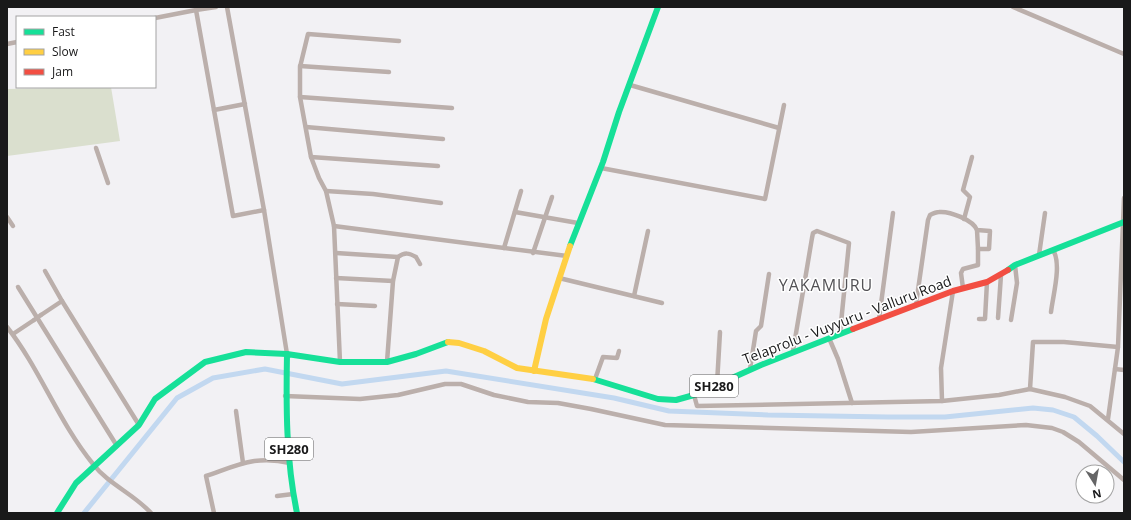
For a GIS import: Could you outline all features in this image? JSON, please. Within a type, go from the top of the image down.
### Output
[{"type":"main road","points":[[534,371],[544,321],[578,223],[601,168],[630,85],[645,49],[658,7]]},
{"type":"main road","name":"Telaprolu - Vuyyuru - Valluru Road","points":[[58,513],[76,483],[139,425],[155,399],[205,362],[246,352],[287,354],[340,362],[387,362],[416,354],[446,342],[460,343],[484,351],[516,368],[595,379],[658,400],[676,400],[694,395],[750,369],[916,304],[953,291],[987,282],[1002,275],[1015,265],[1123,222]]},
{"type":"main road","name":"SH280","points":[[287,354],[285,396],[293,494],[296,513]]},
{"type":"street","points":[[156,18],[216,7]]},
{"type":"street","points":[[227,7],[264,210],[287,354]]},
{"type":"street","points":[[1013,7],[1124,54]]},
{"type":"street","points":[[196,10],[233,216],[264,210]]},
{"type":"street","points":[[340,362],[334,226],[326,191],[311,157],[298,84],[300,66],[308,34],[399,41]]},
{"type":"street","points":[[300,66],[389,72]]},
{"type":"street","points":[[630,85],[780,128]]},
{"type":"street","points":[[300,98],[452,108]]},
{"type":"street","points":[[214,110],[245,104]]},
{"type":"street","points":[[601,168],[765,200],[784,104]]},
{"type":"street","points":[[306,127],[443,139]]},
{"type":"street","points":[[96,148],[108,183]]},
{"type":"street","points":[[311,157],[438,166]]},
{"type":"street","points":[[964,219],[970,196],[963,190],[972,157]]},
{"type":"street","points":[[326,191],[373,194],[441,203]]},
{"type":"street","points":[[504,248],[521,191]]},
{"type":"street","points":[[533,253],[552,197]]},
{"type":"street","points":[[1108,419],[1122,315],[1124,198]]},
{"type":"street","points":[[515,212],[546,216],[578,223]]},
{"type":"street","points":[[916,304],[926,228],[930,215],[939,212],[964,219],[975,225],[977,230],[978,265],[963,269],[961,273],[963,288]]},
{"type":"street","points":[[878,319],[893,213]]},
{"type":"street","points":[[1039,255],[1046,214]]},
{"type":"street","points":[[7,217],[14,226]]},
{"type":"street","points":[[334,226],[533,253],[567,256]]},
{"type":"street","points":[[977,230],[990,231],[989,249],[978,249]]},
{"type":"street","points":[[634,296],[648,231]]},
{"type":"street","points":[[794,351],[812,238],[813,233],[817,231],[848,242],[840,334]]},
{"type":"street","points":[[1051,312],[1057,266],[1057,256],[1053,250]]},
{"type":"street","points":[[336,253],[398,257],[404,253],[409,253],[416,256],[420,264]]},
{"type":"street","points":[[387,362],[393,280],[398,257]]},
{"type":"street","points":[[1011,320],[1017,283],[1015,265]]},
{"type":"street","points":[[45,271],[139,425]]},
{"type":"street","points":[[750,369],[756,331],[761,326],[769,274]]},
{"type":"street","points":[[998,318],[1002,275]]},
{"type":"street","points":[[336,278],[393,280]]},
{"type":"street","points":[[559,278],[662,303]]},
{"type":"street","points":[[979,319],[984,319],[987,282]]},
{"type":"street","points":[[18,287],[117,446]]},
{"type":"street","points":[[942,401],[941,368],[953,291]]},
{"type":"street","points":[[13,334],[62,301]]},
{"type":"street","points":[[337,304],[375,306]]},
{"type":"street","points":[[7,327],[13,334],[65,426],[94,466],[151,513]]},
{"type":"street","points":[[717,384],[720,332]]},
{"type":"street","points":[[829,338],[838,359],[852,403]]},
{"type":"street","points":[[1030,390],[1033,342],[1064,342],[1118,347]]},
{"type":"street","points":[[595,379],[603,357],[617,358],[620,351]]},
{"type":"street","points":[[1115,369],[1124,370]]},
{"type":"street","points":[[285,396],[360,399],[398,395],[446,384],[461,384],[494,395],[528,402],[558,403],[665,425],[911,432],[1026,425],[1052,428],[1063,432],[1079,442],[1124,480]]},
{"type":"street","points":[[694,395],[697,406],[942,401],[1030,390],[1065,397],[1090,406],[1108,419],[1124,434]]},
{"type":"street","points":[[236,411],[243,463]]},
{"type":"street","points":[[212,513],[206,476],[254,459],[268,458],[290,462]]},
{"type":"street","points":[[277,496],[293,494]]},
{"type":"green space","points":[[111,88],[120,141],[7,156],[7,89]]},
{"type":"waterway","points":[[84,513],[177,398],[213,378],[265,369],[342,384],[446,371],[614,398],[669,411],[768,415],[945,417],[1033,408],[1053,410],[1074,417],[1097,436],[1124,462]]},
{"type":"traffic: fast","points":[[570,246],[603,162],[619,112],[658,7]]},
{"type":"traffic: fast","points":[[1008,270],[1015,265],[1124,222]]},
{"type":"traffic: fast","points":[[593,379],[658,399],[676,400],[694,395],[761,365],[853,329]]},
{"type":"traffic: fast","points":[[297,513],[293,493],[289,454],[287,354],[340,362],[387,362],[416,354],[448,342]]},
{"type":"traffic: fast","points":[[57,513],[76,483],[139,425],[155,399],[205,362],[246,352],[287,354]]},
{"type":"traffic: slow","points":[[534,371],[546,319],[570,246]]},
{"type":"traffic: slow","points":[[448,342],[459,343],[484,351],[517,368],[593,379]]},
{"type":"traffic: jam","points":[[853,329],[953,291],[987,282],[1008,270]]},
{"type":"district","name":"YAKAMURU","points":[[826,285]]}]
